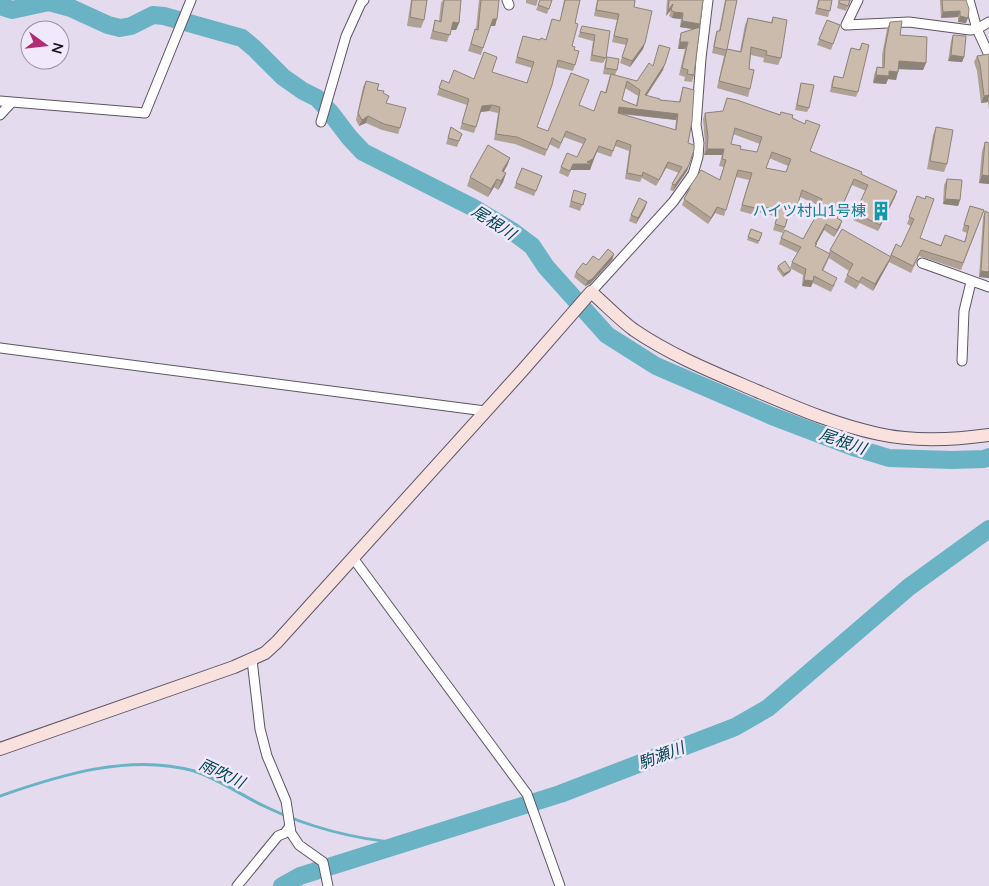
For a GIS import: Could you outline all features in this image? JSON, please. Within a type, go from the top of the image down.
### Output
[{"type":"street","points":[[0,101],[145,113],[192,0]]},
{"type":"street","points":[[320,122],[346,36],[364,0]]},
{"type":"street","points":[[0,749],[252,660],[277,642],[673,202],[694,174],[698,157],[699,143],[696,124],[708,0]]},
{"type":"street","points":[[858,0],[846,25],[909,22],[970,30],[977,29],[989,22]]},
{"type":"street","points":[[969,0],[977,29],[989,55]]},
{"type":"street","points":[[0,114],[12,102]]},
{"type":"street","points":[[922,264],[989,287]]},
{"type":"street","points":[[962,361],[964,311],[971,282]]},
{"type":"street","points":[[588,296],[633,329],[668,351],[821,418],[880,434],[903,438],[942,440],[989,435]]},
{"type":"street","points":[[0,348],[485,411]]},
{"type":"street","points":[[353,558],[527,794],[560,886]]},
{"type":"street","points":[[252,660],[260,729],[267,756],[286,801],[291,833],[299,845],[322,859],[328,881]]},
{"type":"street","points":[[237,886],[278,836],[286,832],[289,820]]},
{"type":"building","points":[[412,0],[427,0],[424,20],[410,17]]},
{"type":"building","points":[[444,0],[461,0],[459,23],[453,22],[450,35],[433,31],[435,20],[441,22]]},
{"type":"building","points":[[481,0],[499,0],[497,19],[493,19],[483,48],[471,44],[475,29],[478,30]]},
{"type":"building","points":[[540,0],[552,0],[549,9],[538,5]]},
{"type":"building","points":[[565,0],[580,0],[575,23],[578,24],[572,46],[575,47],[574,50],[579,51],[575,65],[558,60],[552,85],[537,127],[548,131],[571,73],[589,80],[579,105],[594,111],[601,91],[606,93],[611,74],[637,81],[649,63],[653,66],[659,45],[670,48],[665,64],[645,95],[660,100],[680,102],[683,87],[694,90],[688,143],[694,145],[694,150],[689,165],[675,185],[672,184],[682,167],[668,162],[659,180],[643,172],[642,176],[627,173],[631,145],[617,140],[613,151],[599,146],[593,159],[587,162],[592,164],[573,164],[570,171],[561,167],[567,153],[577,157],[586,139],[566,131],[561,143],[552,138],[547,150],[517,137],[496,134],[500,107],[492,105],[482,106],[476,127],[462,123],[469,99],[439,88],[442,80],[449,83],[454,70],[474,79],[484,52],[497,57],[492,72],[527,83],[534,62],[517,57],[523,36],[546,40],[552,19],[560,21]],"holes":[[[627,81],[640,90],[637,106],[622,100]],[[619,107],[678,114],[676,130],[618,113]]]},
{"type":"building","points":[[598,0],[635,0],[634,7],[652,11],[645,43],[632,61],[622,57],[628,39],[614,36],[619,14],[596,10]]},
{"type":"building","points":[[669,0],[703,0],[700,24],[682,21],[683,13],[671,10],[673,4],[668,10]]},
{"type":"building","points":[[726,0],[737,0],[726,50],[714,47],[717,31],[720,31]]},
{"type":"building","points":[[819,0],[832,0],[830,11],[817,8]]},
{"type":"building","points":[[839,0],[850,0],[848,6],[839,3]]},
{"type":"building","points":[[942,0],[966,0],[969,9],[968,18],[960,16],[960,11],[943,12]]},
{"type":"building","points":[[773,17],[787,20],[781,58],[766,55],[767,51],[751,47],[749,69],[754,70],[750,89],[719,81],[727,49],[741,52],[748,18],[772,23]]},
{"type":"building","points":[[827,20],[840,25],[833,44],[819,39]]},
{"type":"building","points":[[902,21],[900,35],[927,37],[926,63],[899,61],[898,72],[889,71],[889,76],[876,75],[877,67],[884,68],[885,48],[890,22]]},
{"type":"building","points":[[582,26],[610,31],[606,58],[592,55],[595,35],[580,32]]},
{"type":"building","points":[[700,27],[694,75],[687,74],[688,70],[682,68],[688,42],[680,42],[681,33]]},
{"type":"building","points":[[953,35],[966,36],[964,57],[951,55]]},
{"type":"building","points":[[862,43],[869,45],[858,92],[832,87],[834,76],[843,78],[851,48],[860,50]]},
{"type":"building","points":[[989,54],[989,95],[984,96],[980,64],[977,56]]},
{"type":"building","points":[[607,57],[619,59],[617,70],[605,68]]},
{"type":"building","points":[[366,81],[379,84],[377,90],[384,91],[383,93],[389,96],[386,103],[406,108],[400,128],[384,124],[368,116],[362,120],[358,113]]},
{"type":"building","points":[[801,83],[814,85],[809,108],[797,105]]},
{"type":"building","points":[[727,98],[780,115],[781,112],[793,115],[792,118],[805,124],[806,120],[820,125],[810,151],[862,172],[861,174],[897,191],[880,225],[855,213],[868,185],[854,179],[837,218],[842,221],[837,230],[826,224],[815,244],[817,244],[815,246],[830,254],[822,270],[837,278],[833,286],[814,276],[813,281],[804,280],[806,269],[792,262],[801,247],[781,238],[785,230],[803,239],[816,216],[822,199],[802,190],[796,210],[790,208],[785,227],[775,224],[779,211],[761,206],[760,209],[742,205],[752,173],[738,170],[726,210],[717,207],[711,218],[684,199],[701,170],[720,180],[726,160],[722,159],[724,149],[707,149],[708,137],[705,113],[723,111]],"holes":[[[735,128],[762,137],[757,152],[740,149],[741,146],[731,144]],[[772,152],[791,159],[786,172],[766,168]]]},
{"type":"building","points":[[451,127],[462,134],[459,141],[448,138]]},
{"type":"building","points":[[936,127],[953,130],[947,164],[930,161]]},
{"type":"building","points":[[985,142],[989,143],[989,176],[982,175]]},
{"type":"building","points":[[488,145],[510,158],[502,171],[506,173],[501,181],[497,179],[491,189],[470,177]]},
{"type":"building","points":[[522,168],[542,176],[536,191],[516,183]]},
{"type":"building","points":[[947,179],[962,180],[960,200],[945,199]]},
{"type":"building","points":[[574,190],[586,194],[583,205],[571,201]]},
{"type":"building","points":[[917,196],[925,199],[926,196],[934,199],[920,238],[941,246],[945,235],[965,242],[969,226],[964,225],[970,206],[984,210],[963,263],[921,250],[913,266],[891,255],[896,244],[901,247],[914,219],[909,217]]},
{"type":"building","points":[[639,198],[647,202],[638,218],[631,215]]},
{"type":"building","points":[[985,211],[989,213],[989,272],[981,271]]},
{"type":"building","points":[[751,229],[762,233],[759,241],[748,237]]},
{"type":"building","points":[[842,229],[891,257],[875,284],[862,277],[859,282],[847,275],[853,264],[830,250]]},
{"type":"building","points":[[608,249],[614,254],[592,279],[588,281],[576,272],[583,263],[586,265],[593,256],[599,260]]},
{"type":"building","points":[[785,261],[791,270],[784,274],[778,266]]},
{"type":"waterway","name":"尾根川","points":[[0,6],[12,10],[49,2],[71,8],[108,25],[120,28],[131,26],[153,15],[164,16],[242,38],[283,77],[317,98],[363,152],[472,207],[512,231],[532,246],[546,267],[607,335],[656,366],[772,416],[856,448],[889,458],[952,460],[984,459],[989,457]]},
{"type":"waterway","name":"駒瀬川","points":[[282,886],[300,876],[560,794],[735,727],[768,708],[909,587],[989,529]]},
{"type":"waterway","name":"雨吹川","points":[[0,796],[71,774],[96,769],[121,765],[146,764],[170,766],[203,774],[266,807],[298,821],[349,835],[401,843]]},
{"type":"place","name":"ハイツ村山1号棟","points":[[881,211]]}]
